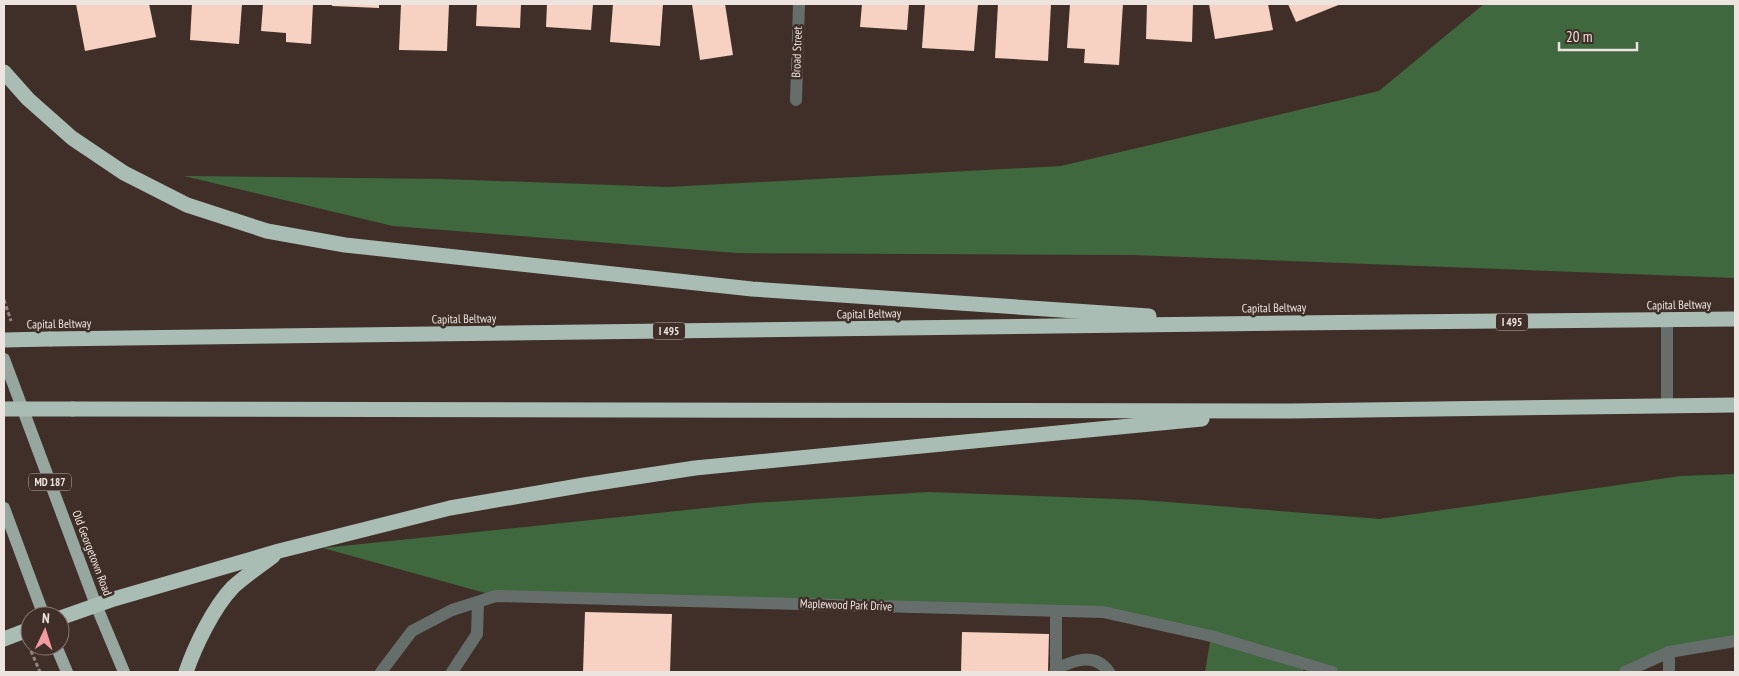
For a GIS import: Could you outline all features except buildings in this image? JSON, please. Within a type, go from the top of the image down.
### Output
[{"type":"highway","points":[[4,72],[28,99],[72,138],[124,173],[187,205],[267,231],[344,245],[752,289],[1054,311],[1288,323]]},
{"type":"highway","name":"Capital Beltway","points":[[4,340],[1288,323],[1735,320]]},
{"type":"highway","points":[[4,409],[1291,411],[1735,405]]},
{"type":"highway","points":[[70,614],[278,551],[450,508],[584,484],[695,468],[1291,411]]},
{"type":"highway","points":[[186,672],[192,652],[214,613],[233,588],[278,551]]},
{"type":"highway","points":[[4,639],[20,633]]},
{"type":"main road","name":"Old Georgetown Road","points":[[4,359],[96,605],[124,672]]},
{"type":"main road","points":[[4,508],[40,606]]},
{"type":"main road","points":[[60,656],[67,672]]},
{"type":"street","name":"Broad Street","points":[[796,100],[799,4]]},
{"type":"street","points":[[1667,320],[1667,405]]},
{"type":"street","name":"Maplewood Park Drive","points":[[381,672],[412,631],[452,610],[496,596],[1103,612],[1211,636],[1332,672]]},
{"type":"street","points":[[452,672],[477,634],[478,602]]},
{"type":"street","points":[[1056,611],[1055,670],[1078,659],[1088,659],[1098,662],[1109,672]]},
{"type":"street","points":[[1625,672],[1669,652],[1735,641]]},
{"type":"street","points":[[1669,652],[1669,672]]},
{"type":"path","points":[[33,656],[40,672]]},
{"type":"green space","points":[[1484,4],[1735,4],[1735,278],[1132,255],[737,253],[393,226],[184,176],[442,179],[668,187],[1061,166],[1379,91]]},
{"type":"green space","points":[[1735,474],[1735,641],[1669,652],[1625,672],[1332,672],[1304,664],[1303,672],[1205,672],[1211,636],[1103,612],[496,596],[323,548],[753,503],[928,492],[1143,500],[1380,519],[1681,476]]}]
